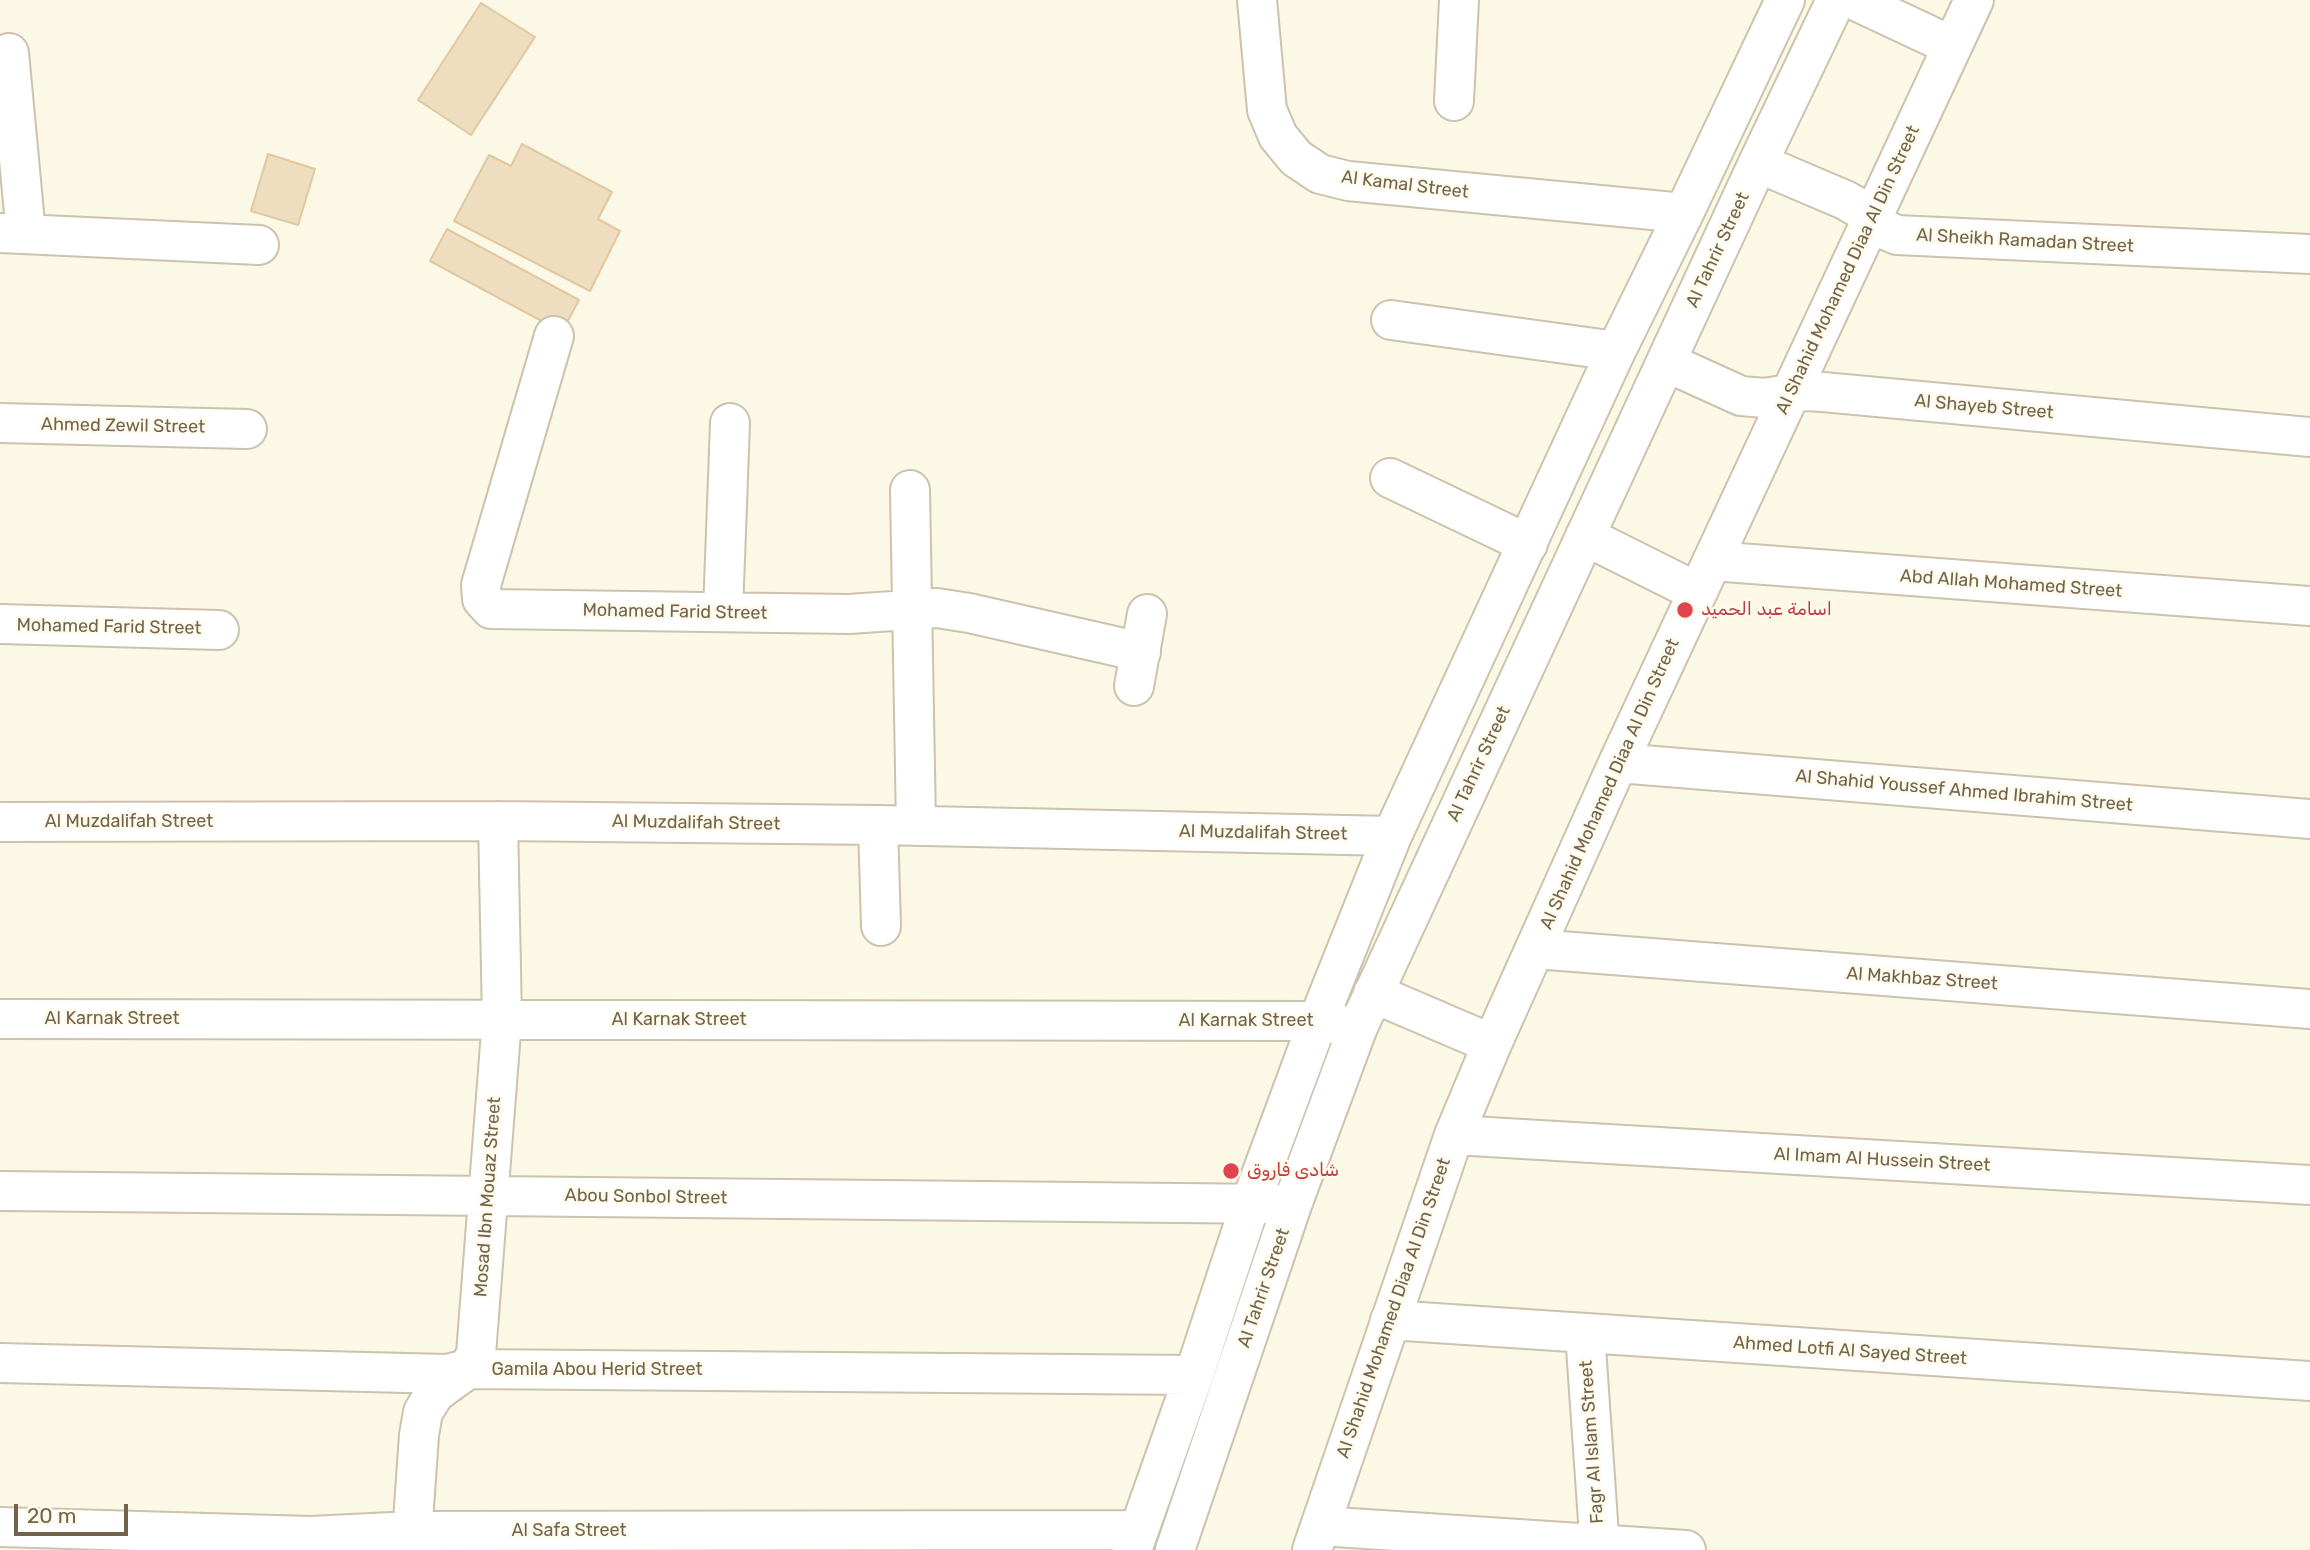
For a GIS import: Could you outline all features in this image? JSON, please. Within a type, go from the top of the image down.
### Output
[{"type":"street","name":"Al Kamal Street","points":[[1257,0],[1267,110],[1278,136],[1290,151],[1320,174],[1348,181],[1684,213]]},
{"type":"street","points":[[1454,101],[1460,0]]},
{"type":"street","points":[[1136,1540],[1251,1202],[1318,1021],[1392,836],[1616,351],[1785,0]]},
{"type":"street","name":"Al Tahrir Street","points":[[1175,1550],[1292,1205],[1358,1027],[1836,0]]},
{"type":"street","points":[[1854,0],[1952,46]]},
{"type":"street","name":"Al Shahid Mohamed Diaa Al Din Street","points":[[1316,1538],[1454,1135],[1492,1044],[1618,763],[1973,0]]},
{"type":"street","points":[[9,53],[13,233],[259,245]]},
{"type":"street","name":"Al Sheikh Ramadan Street","points":[[1758,163],[1845,200],[1883,229],[1897,234],[2310,254]]},
{"type":"street","points":[[1391,320],[1616,351]]},
{"type":"street","name":"Mohamed Farid Street","points":[[554,336],[481,585],[482,599],[491,609],[849,614],[937,608],[969,612],[1137,669],[1147,614]]},
{"type":"street","name":"Al Shayeb Street","points":[[1666,362],[1741,396],[1765,398],[1806,391],[1823,392],[2310,437]]},
{"type":"street","name":"Ahmed Zewil Street","points":[[0,423],[247,429]]},
{"type":"street","points":[[723,612],[730,423]]},
{"type":"street","points":[[1390,478],[1528,544]]},
{"type":"street","points":[[910,491],[916,825]]},
{"type":"street","points":[[1585,536],[1705,577]]},
{"type":"street","name":"Abd Allah Mohamed Street","points":[[1705,577],[2310,606]]},
{"type":"street","name":"Mohamed Farid Street","points":[[0,624],[219,630]]},
{"type":"street","name":"Al Shahid Youssef Ahmed Ibrahim Street","points":[[1618,763],[2310,819]]},
{"type":"street","name":"Al Muzdalifah Street","points":[[0,822],[498,821],[916,825],[1392,836]]},
{"type":"street","name":"Mosad Ibn Mouaz Street","points":[[468,1369],[477,1346],[502,1019],[498,821]]},
{"type":"street","points":[[878,825],[881,926]]},
{"type":"street","name":"Al Makhbaz Street","points":[[1535,949],[2310,1009]]},
{"type":"street","points":[[1373,993],[1492,1044]]},
{"type":"street","name":"Al Karnak Street","points":[[0,1019],[1318,1021],[1358,1027]]},
{"type":"street","name":"Al Imam Al Hussein Street","points":[[1454,1135],[2310,1185]]},
{"type":"street","name":"Abou Sonbol Street","points":[[0,1191],[1251,1202],[1292,1205]]},
{"type":"street","name":"Ahmed Lotfi Al Sayed Street","points":[[1390,1320],[2310,1381]]},
{"type":"street","name":"Fagr Al Islam Street","points":[[1585,1334],[1599,1547]]},
{"type":"street","name":"Gamila Abou Herid Street","points":[[0,1363],[447,1374],[468,1369],[1194,1375]]},
{"type":"street","points":[[411,1541],[423,1412],[435,1393],[468,1369]]},
{"type":"street","name":"Al Safa Street","points":[[0,1527],[411,1541],[1136,1540]]},
{"type":"street","points":[[1316,1538],[1686,1550]]},
{"type":"building","points":[[481,3],[535,37],[471,135],[418,100]]},
{"type":"building","points":[[522,144],[612,192],[598,219],[620,231],[590,291],[454,221],[489,155],[511,166]]},
{"type":"building","points":[[268,154],[315,169],[298,225],[251,211]]},
{"type":"building","points":[[447,229],[579,300],[562,332],[430,261]]},
{"type":"place","name":"اسامة عبد الحميد","points":[[1685,610]]},
{"type":"place","name":"شادى فاروق","points":[[1231,1171]]}]
